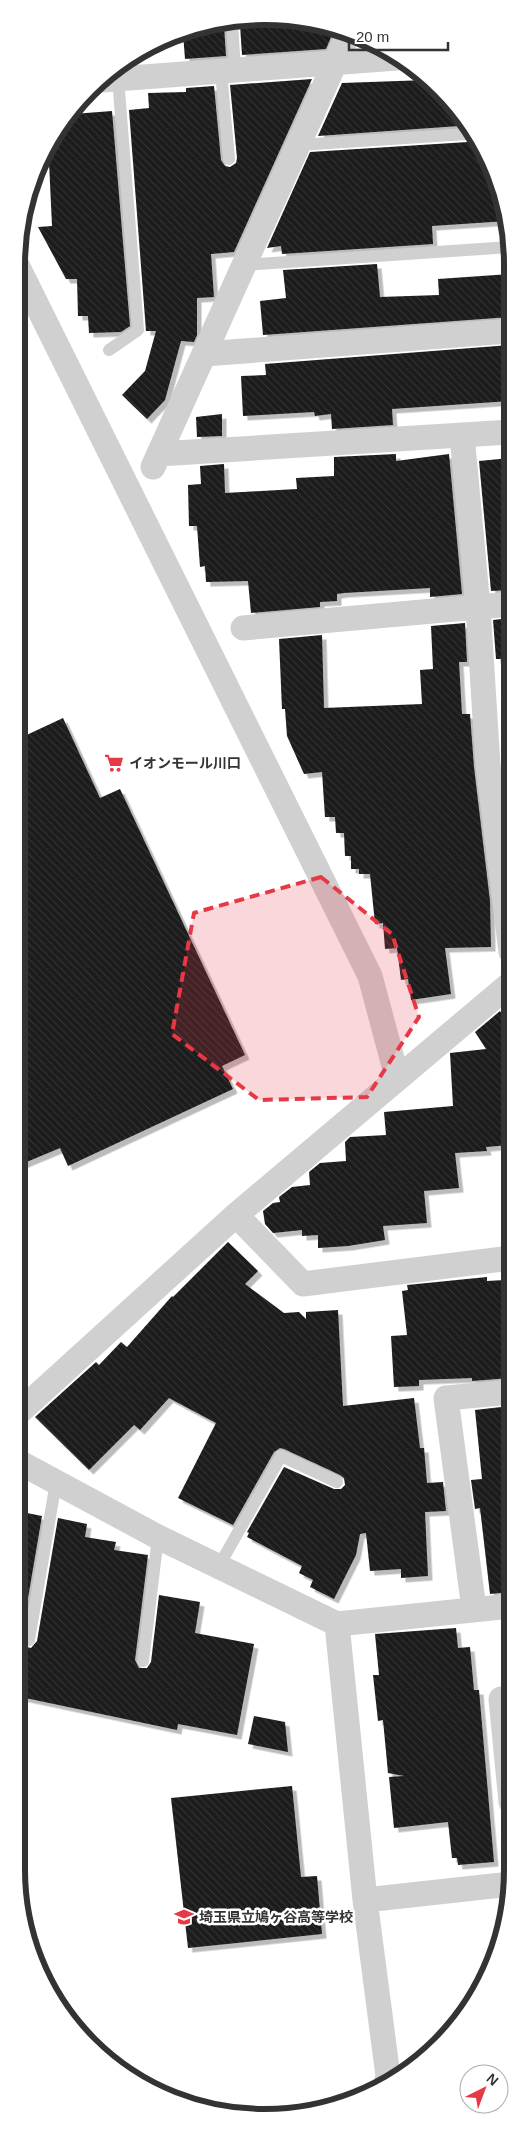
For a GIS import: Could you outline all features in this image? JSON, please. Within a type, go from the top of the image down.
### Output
[{"type":"street","points":[[346,40],[156,460],[504,432]]},
{"type":"street","points":[[113,79],[387,59]]},
{"type":"street","points":[[25,281],[370,976],[397,1077]]},
{"type":"street","points":[[204,354],[504,332]]},
{"type":"street","points":[[462,435],[478,607],[488,765],[504,895]]},
{"type":"street","points":[[243,628],[504,605]]},
{"type":"street","points":[[25,1407],[236,1215],[397,1077],[504,989]]},
{"type":"street","points":[[236,1215],[304,1284],[504,1259]]},
{"type":"street","points":[[474,1609],[446,1398],[504,1393]]},
{"type":"street","points":[[25,1465],[158,1537],[337,1624],[504,1607]]},
{"type":"street","points":[[337,1624],[365,1900],[390,2073]]},
{"type":"street","points":[[504,1699],[501,1699],[504,1730]]},
{"type":"street","points":[[365,1900],[503,1885]]},
{"type":"lane","points":[[229,159],[228,71],[232,27]]},
{"type":"lane","points":[[109,350],[138,330],[110,81]]},
{"type":"lane","points":[[299,145],[466,134]]},
{"type":"lane","points":[[244,265],[503,248]]},
{"type":"lane","points":[[220,1566],[281,1456],[337,1482]]},
{"type":"lane","points":[[29,1640],[56,1482]]},
{"type":"lane","points":[[143,1661],[158,1537]]},
{"type":"highlighted area","points":[[321,877],[392,934],[419,1017],[367,1097],[259,1100],[172,1034],[194,913]]},
{"type":"building","points":[[264,25],[296,27],[332,35],[326,49],[242,55],[240,27]]},
{"type":"building","points":[[224,29],[226,56],[185,59],[184,40]]},
{"type":"building","points":[[312,79],[234,252],[211,254],[214,297],[197,298],[197,335],[194,342],[181,341],[165,400],[147,419],[122,395],[145,371],[156,331],[146,331],[129,110],[149,108],[148,93],[186,92],[186,88],[214,86],[221,160],[225,166],[230,167],[236,163],[237,158],[230,85]]},
{"type":"building","points":[[418,80],[434,95],[460,125],[318,136],[342,83]]},
{"type":"building","points":[[112,111],[130,326],[121,332],[89,333],[88,316],[78,316],[77,279],[66,279],[38,227],[52,226],[48,162],[65,131],[79,114]]},
{"type":"building","points":[[470,141],[486,173],[500,221],[432,226],[433,244],[282,254],[281,246],[267,248],[310,152]]},
{"type":"building","points":[[377,264],[380,297],[439,295],[438,279],[504,274],[504,318],[263,335],[260,301],[286,298],[283,270]]},
{"type":"building","points":[[504,346],[504,401],[392,409],[393,425],[332,429],[331,414],[315,416],[314,412],[243,416],[241,376],[266,375],[265,364]]},
{"type":"building","points":[[222,414],[222,436],[197,437],[196,417]]},
{"type":"building","points":[[396,454],[396,461],[449,454],[462,594],[430,597],[430,588],[344,593],[337,594],[337,601],[320,602],[320,607],[251,613],[248,581],[206,582],[205,566],[200,567],[197,526],[189,526],[188,485],[201,484],[200,466],[224,464],[225,493],[297,489],[296,478],[334,476],[334,457]]},
{"type":"building","points":[[504,459],[504,590],[491,591],[479,461]]},
{"type":"building","points":[[504,619],[504,659],[496,659],[493,620]]},
{"type":"building","points":[[465,623],[467,662],[459,662],[462,714],[470,714],[474,767],[490,901],[491,947],[445,948],[451,994],[411,1000],[408,979],[401,980],[397,948],[385,949],[383,923],[375,924],[370,874],[359,874],[359,869],[351,869],[351,856],[345,856],[344,833],[336,833],[335,817],[325,817],[322,772],[304,774],[287,736],[285,709],[282,709],[279,639],[322,635],[324,708],[422,704],[420,670],[433,669],[431,626]]},
{"type":"building","points":[[63,718],[100,798],[120,789],[245,1055],[222,1066],[233,1089],[68,1166],[60,1148],[25,1163],[25,736]]},
{"type":"building","points":[[500,1011],[504,1017],[504,1146],[486,1147],[487,1151],[455,1153],[459,1188],[424,1191],[427,1223],[383,1226],[385,1240],[348,1246],[318,1248],[318,1235],[302,1236],[302,1230],[273,1233],[265,1224],[263,1211],[273,1203],[280,1202],[279,1197],[292,1187],[310,1185],[309,1172],[320,1163],[346,1161],[345,1142],[350,1137],[386,1135],[384,1112],[453,1106],[450,1053],[486,1049],[475,1032]]},
{"type":"building","points":[[228,1242],[258,1271],[245,1284],[284,1313],[299,1312],[306,1319],[306,1312],[338,1310],[343,1406],[414,1398],[420,1448],[424,1448],[427,1483],[443,1482],[446,1511],[425,1512],[428,1576],[401,1578],[401,1569],[370,1571],[366,1533],[360,1534],[356,1555],[334,1599],[310,1587],[313,1580],[299,1573],[302,1566],[247,1537],[249,1533],[247,1532],[284,1467],[334,1489],[341,1489],[345,1485],[344,1478],[340,1475],[284,1449],[280,1448],[274,1452],[233,1525],[178,1498],[216,1423],[169,1398],[140,1430],[134,1425],[89,1470],[35,1417],[96,1362],[99,1365],[121,1342],[127,1347],[172,1296]]},
{"type":"building","points":[[487,1277],[487,1281],[504,1280],[504,1379],[472,1381],[472,1378],[419,1380],[419,1386],[394,1387],[391,1336],[407,1335],[402,1291],[408,1290],[407,1285]]},
{"type":"building","points":[[504,1407],[504,1593],[490,1594],[480,1508],[475,1509],[471,1480],[482,1479],[475,1410]]},
{"type":"building","points":[[25,1513],[42,1516],[25,1616]]},
{"type":"building","points":[[58,1518],[87,1524],[85,1537],[116,1542],[114,1550],[148,1555],[135,1660],[139,1668],[147,1668],[151,1662],[159,1595],[200,1602],[195,1633],[254,1644],[237,1735],[178,1724],[177,1730],[25,1698],[25,1646],[31,1648],[37,1641]]},
{"type":"building","points":[[456,1628],[458,1648],[470,1647],[474,1690],[479,1690],[494,1862],[458,1865],[457,1858],[452,1858],[448,1822],[394,1828],[389,1777],[404,1776],[388,1773],[383,1720],[378,1721],[373,1675],[379,1675],[375,1634]]},
{"type":"building","points":[[254,1716],[285,1722],[288,1752],[248,1744]]},
{"type":"building","points":[[292,1786],[301,1877],[317,1876],[322,1934],[188,1948],[171,1798]]},
{"type":"place","name":"イオンモール川口","points":[[114,763]]},
{"type":"place","name":"埼玉県立鳩ヶ谷高等学校","points":[[184,1917]]}]
